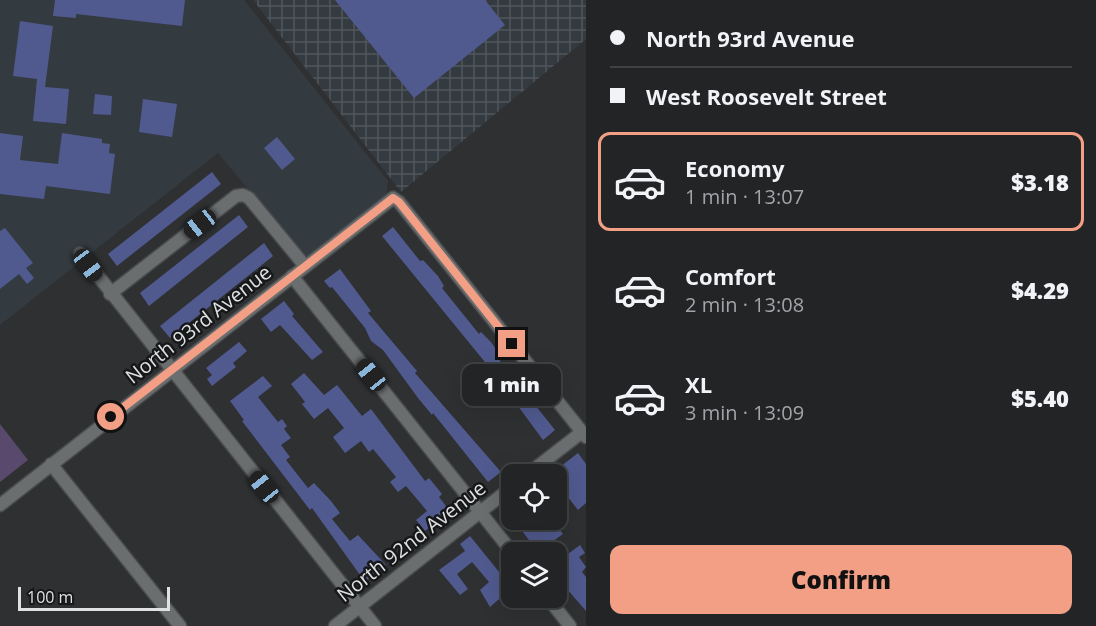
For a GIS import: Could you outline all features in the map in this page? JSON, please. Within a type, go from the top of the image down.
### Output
[{"type":"street","points":[[110,294],[236,196],[243,195],[249,198],[305,266]]},
{"type":"street","name":"North 93rd Avenue","points":[[0,505],[393,198],[399,202],[584,435]]},
{"type":"street","points":[[80,253],[170,370],[375,626]]},
{"type":"street","points":[[292,276],[504,542]]},
{"type":"street","points":[[542,464],[584,435]]},
{"type":"street","points":[[51,464],[180,626]]},
{"type":"street","name":"North 92nd Avenue","points":[[335,626],[501,496]]},
{"type":"street","points":[[556,608],[570,626]]},
{"type":"shaded area","points":[[0,0],[244,0],[388,181],[386,196],[307,260],[218,153],[0,325]]},
{"type":"shaded area","points":[[253,0],[586,0],[586,39],[401,192]]},
{"type":"shaded area","points":[[0,424],[28,460],[0,482]]},
{"type":"building","points":[[55,0],[185,0],[182,26],[76,14],[76,18],[53,16]]},
{"type":"building","points":[[335,0],[485,0],[505,25],[414,98]]},
{"type":"building","points":[[20,21],[53,26],[45,87],[69,89],[66,124],[33,121],[37,79],[13,76]]},
{"type":"building","points":[[95,94],[112,96],[111,115],[93,114]]},
{"type":"building","points":[[143,99],[177,104],[172,137],[139,132]]},
{"type":"building","points":[[0,133],[23,136],[20,160],[58,164],[62,133],[102,139],[102,143],[110,144],[109,153],[115,154],[110,194],[46,186],[44,199],[0,194]]},
{"type":"building","points":[[277,137],[295,159],[282,170],[264,148]]},
{"type":"building","points":[[212,172],[221,184],[117,266],[108,254]]},
{"type":"building","points":[[239,215],[248,227],[149,306],[140,293]]},
{"type":"building","points":[[393,227],[420,261],[423,260],[438,276],[444,286],[442,288],[479,334],[481,332],[491,342],[499,354],[496,356],[555,430],[543,440],[493,372],[382,236]]},
{"type":"building","points":[[5,228],[33,263],[26,268],[34,278],[27,284],[19,274],[0,289],[0,231]]},
{"type":"building","points":[[264,243],[273,256],[170,338],[160,326]]},
{"type":"building","points":[[340,269],[371,311],[368,313],[417,371],[415,373],[501,472],[488,482],[433,413],[432,415],[418,398],[383,350],[371,341],[365,328],[332,287],[330,288],[324,281]]},
{"type":"building","points":[[284,301],[294,314],[292,316],[323,352],[312,360],[280,325],[271,332],[261,319]]},
{"type":"building","points":[[239,342],[247,351],[233,363],[236,367],[212,386],[207,379],[212,375],[206,368]]},
{"type":"building","points":[[304,373],[324,395],[337,385],[362,416],[371,409],[425,481],[429,478],[442,494],[439,497],[450,511],[425,531],[416,520],[427,511],[406,486],[398,492],[390,482],[396,477],[373,449],[369,452],[361,441],[345,453],[333,437],[344,428],[328,408],[314,419],[302,404],[305,402],[291,384]]},
{"type":"building","points":[[263,376],[272,386],[258,397],[278,422],[282,419],[287,426],[284,429],[291,438],[281,445],[290,457],[286,460],[308,488],[314,483],[331,501],[340,513],[332,519],[350,541],[358,535],[386,565],[365,582],[312,508],[310,510],[242,421],[244,420],[230,401]]},
{"type":"building","points":[[578,453],[586,464],[586,503],[578,510],[567,496],[567,464],[564,464]]},
{"type":"building","points":[[521,530],[560,530],[563,534],[552,542],[530,542]]},
{"type":"building","points":[[470,536],[501,574],[501,598],[490,607],[480,590],[489,582],[472,562],[457,574],[468,589],[460,595],[439,570],[465,551],[460,544]]},
{"type":"building","points":[[580,545],[585,553],[579,557],[586,567],[582,572],[586,577],[586,611],[567,589],[567,555]]},
{"type":"route","points":[[111,417],[393,198],[399,202],[512,344]]}]
